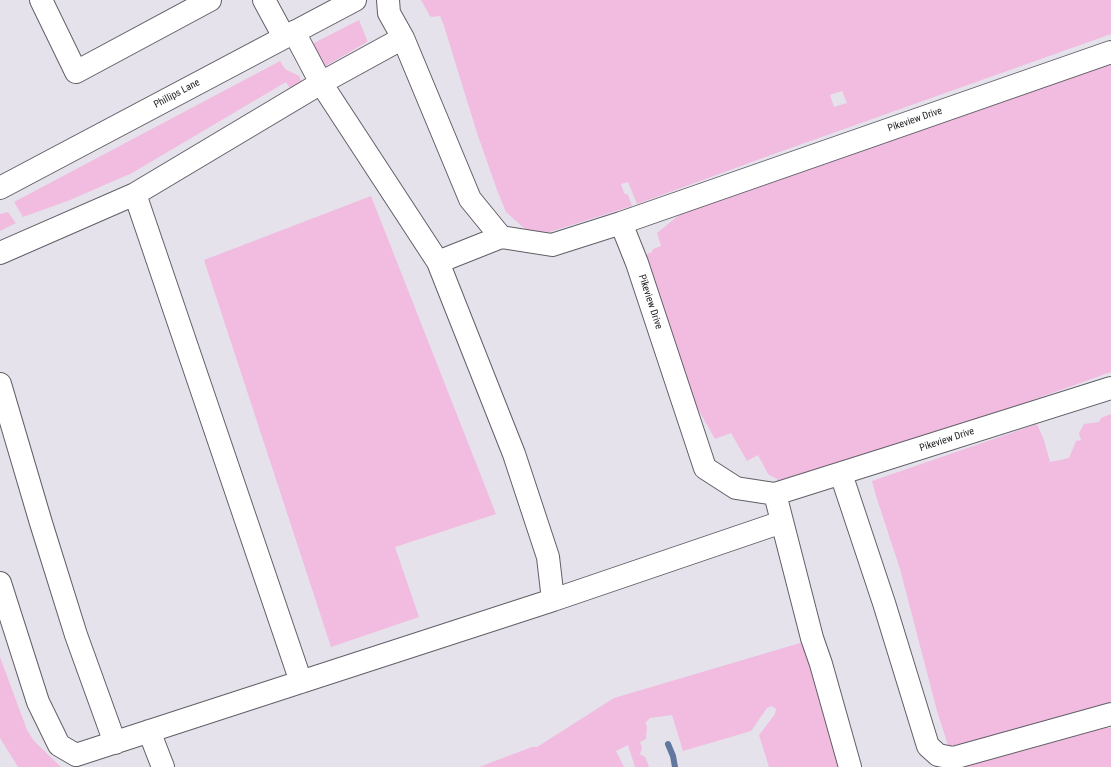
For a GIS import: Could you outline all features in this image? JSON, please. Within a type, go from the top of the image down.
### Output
[{"type":"main road","points":[[41,0],[76,72],[210,0]]},
{"type":"main road","points":[[264,0],[289,34],[438,262],[514,454],[548,557],[554,600]]},
{"type":"main road","name":"Phillips Lane","points":[[0,188],[355,0]]},
{"type":"main road","points":[[388,0],[390,13],[470,199],[501,237]]},
{"type":"main road","points":[[0,253],[135,194],[320,83],[402,38]]},
{"type":"main road","name":"Pikeview Drive","points":[[1111,52],[620,223],[637,263],[705,468],[736,488],[775,494],[1111,388]]},
{"type":"main road","points":[[135,194],[301,682]]},
{"type":"main road","points":[[438,262],[501,237],[552,245],[620,223]]},
{"type":"main road","points":[[0,384],[76,635],[115,742]]},
{"type":"main road","points":[[841,474],[884,603],[928,746],[938,755],[953,758],[1111,714]]},
{"type":"main road","points":[[775,494],[812,638],[823,671],[850,767]]},
{"type":"main road","points":[[0,583],[38,702],[59,745],[76,755],[554,600],[782,522]]},
{"type":"main road","points":[[149,731],[163,767]]},
{"type":"shaded area","points":[[421,0],[1111,0],[1111,34],[637,204],[628,182],[621,184],[624,193],[628,195],[632,206],[543,234],[526,230],[506,212],[477,133],[444,26],[440,16],[430,16]],"holes":[[[842,91],[847,103],[834,107],[830,95]]]},
{"type":"shaded area","points":[[359,20],[367,42],[322,68],[313,46],[314,43]]},
{"type":"shaded area","points":[[1111,59],[1111,372],[785,488],[777,482],[777,479],[769,475],[758,455],[747,461],[731,433],[715,439],[690,395],[664,332],[667,330],[664,323],[661,324],[654,282],[645,255],[652,252],[653,249],[661,246],[657,233],[689,207]]},
{"type":"shaded area","points":[[280,61],[285,69],[299,76],[304,88],[295,96],[286,82],[132,173],[70,200],[23,217],[14,202]]},
{"type":"shaded area","points":[[371,196],[496,514],[395,547],[419,617],[331,647],[204,260]]},
{"type":"shaded area","points":[[8,212],[16,223],[0,231],[0,214]]},
{"type":"shaded area","points":[[1111,414],[1111,702],[967,745],[954,747],[948,745],[937,711],[900,569],[872,481],[1037,424],[1044,440],[1050,462],[1069,458],[1076,441],[1081,440],[1079,433],[1084,424],[1099,422],[1101,418]]},
{"type":"shaded area","points":[[807,641],[845,767],[769,767],[759,735],[775,714],[776,709],[772,706],[767,708],[751,731],[683,751],[672,715],[650,718],[645,723],[647,726],[646,739],[640,742],[642,748],[640,754],[645,757],[649,766],[648,767],[635,767],[628,745],[616,751],[624,767],[479,767],[532,747],[537,747],[614,698]]},
{"type":"shaded area","points":[[0,657],[27,730],[34,741],[61,767],[18,767],[0,738]]},
{"type":"shaded area","points":[[1101,727],[1111,728],[1111,767],[963,767],[1071,735]]},
{"type":"waterway","points":[[668,744],[673,756],[675,767]]}]
